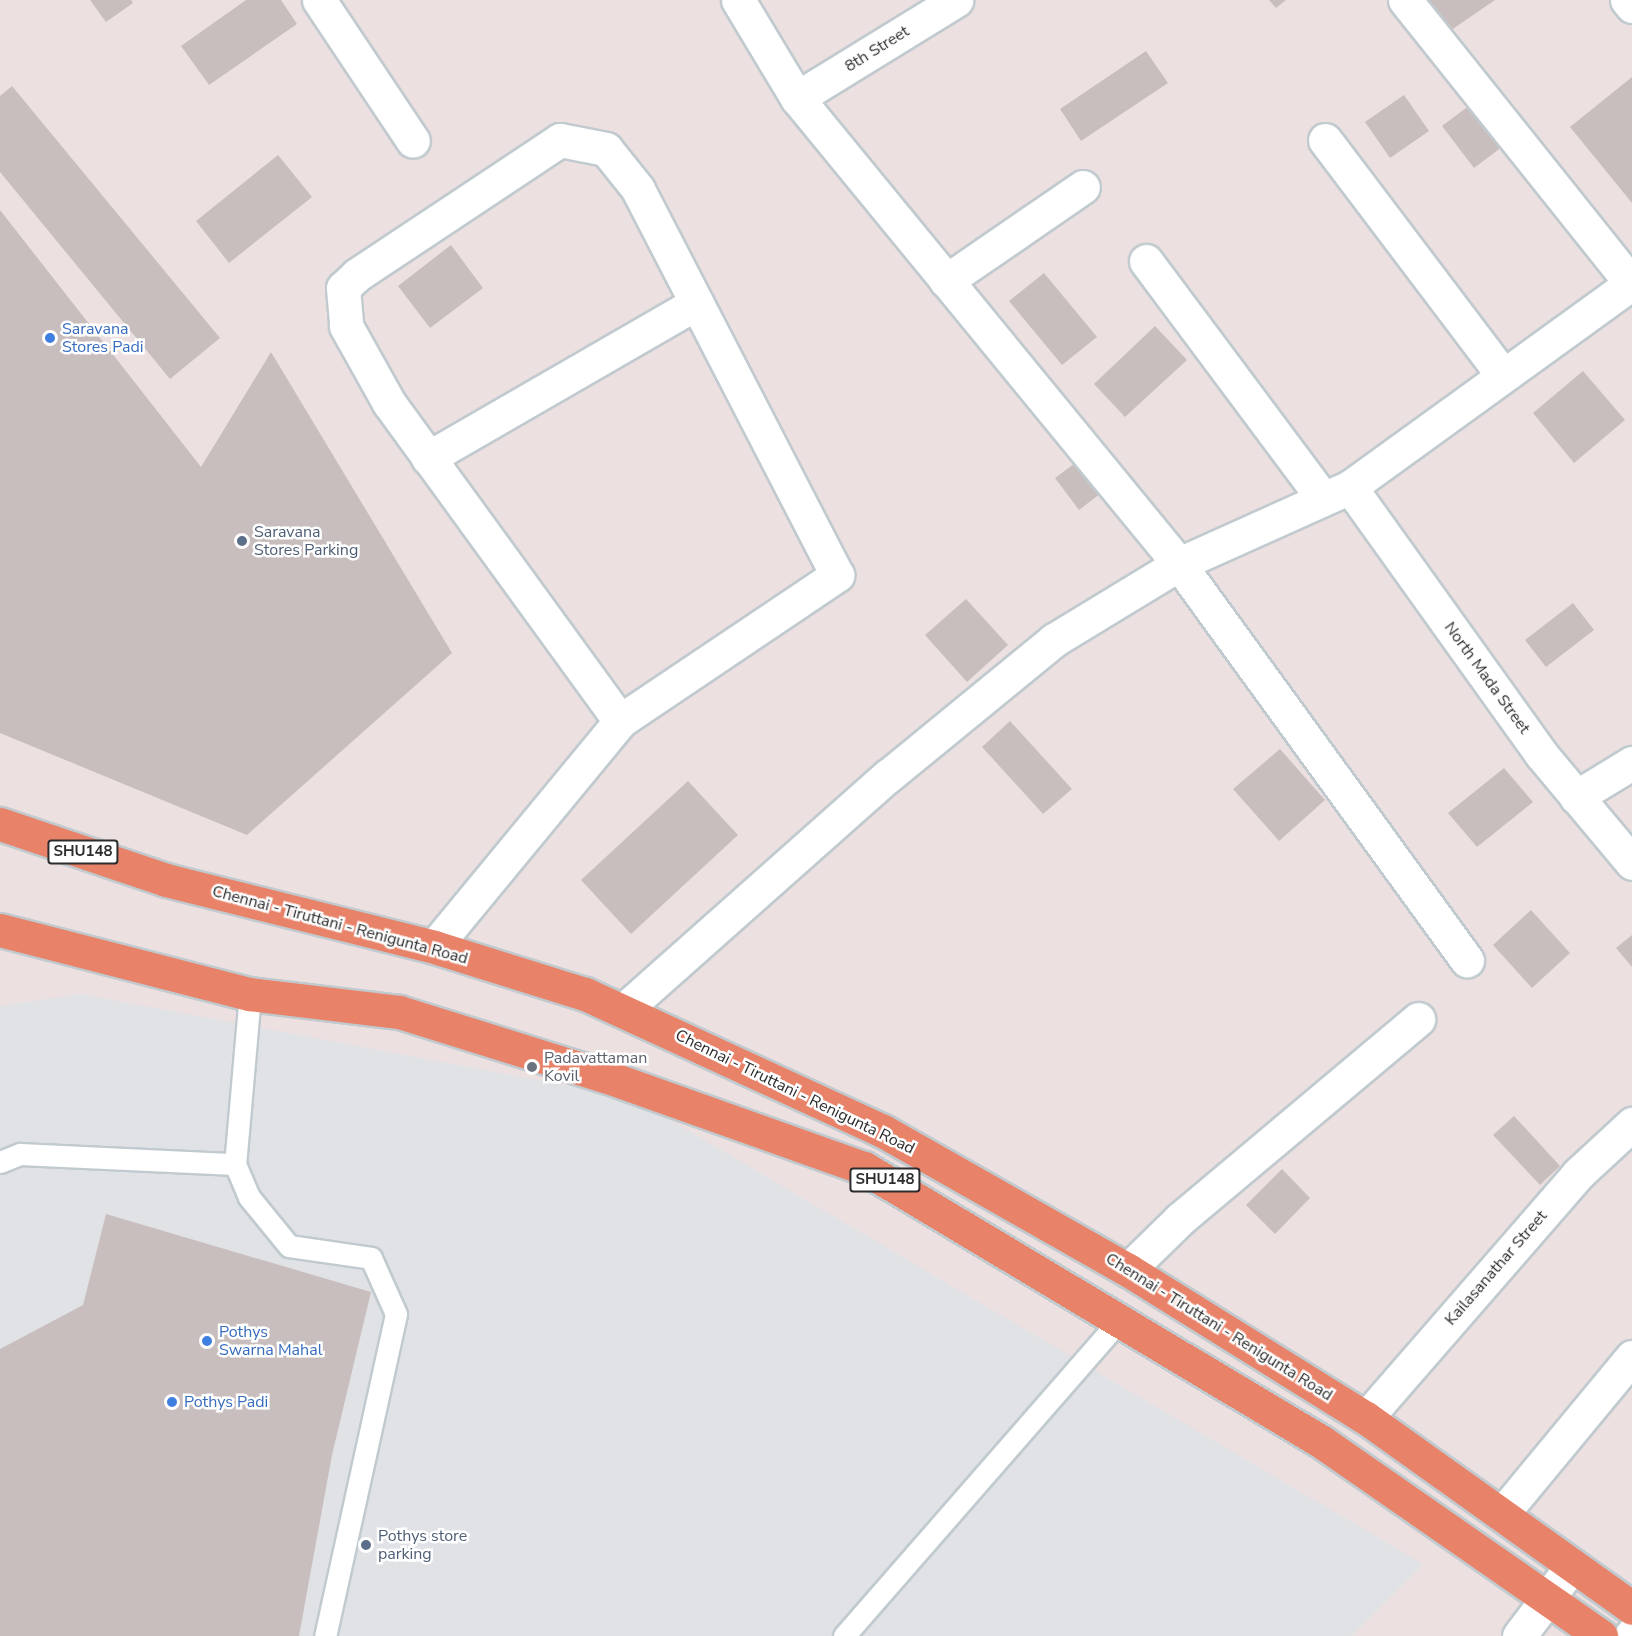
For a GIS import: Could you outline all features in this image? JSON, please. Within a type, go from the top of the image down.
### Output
[{"type":"main road","name":"Chennai - Tiruttani - Renigunta Road","points":[[0,824],[166,879],[434,947],[624,1010],[883,1131],[1128,1270],[1366,1418],[1632,1608]]},
{"type":"main road","name":"SHU148","points":[[0,930],[250,994],[399,1012],[605,1076],[864,1168],[1121,1318],[1322,1442],[1601,1636]]},
{"type":"street","points":[[319,0],[413,141]]},
{"type":"street","points":[[738,0],[797,98],[1179,564],[1467,961]]},
{"type":"street","name":"8th Street","points":[[797,98],[956,0]]},
{"type":"street","points":[[624,1010],[888,776],[1054,640],[1179,564],[1336,492],[1632,283],[1405,0]]},
{"type":"street","points":[[1627,0],[1632,6]]},
{"type":"street","points":[[434,947],[620,721],[837,575],[638,189],[606,149],[560,140],[343,288],[346,326],[389,403],[620,721]]},
{"type":"street","points":[[1325,140],[1503,375]]},
{"type":"street","points":[[945,281],[1083,187]]},
{"type":"street","name":"North Mada Street","points":[[1146,261],[1336,492],[1576,797],[1632,864]]},
{"type":"street","points":[[428,458],[696,303]]},
{"type":"street","points":[[1576,797],[1632,763]]},
{"type":"street","points":[[1128,1270],[1180,1219],[1418,1019]]},
{"type":"street","name":"Kailasanathar Street","points":[[1366,1418],[1578,1174],[1632,1124]]},
{"type":"street","points":[[1502,1514],[1632,1357]]},
{"type":"street","points":[[1519,1636],[1572,1566]]},
{"type":"lane","points":[[250,994],[234,1164],[249,1197],[289,1246],[371,1258],[396,1314],[325,1636]]},
{"type":"lane","points":[[0,1162],[20,1154],[234,1164]]},
{"type":"lane","points":[[844,1636],[1121,1318]]},
{"type":"shaded area","points":[[81,994],[633,1098],[1423,1564],[1351,1636],[0,1636],[0,1006]]},
{"type":"building","points":[[90,0],[131,0],[133,3],[106,22]]},
{"type":"building","points":[[246,0],[281,0],[297,24],[209,85],[181,46]]},
{"type":"building","points":[[1269,0],[1286,0],[1276,8]]},
{"type":"building","points":[[1420,0],[1495,0],[1444,35]]},
{"type":"building","points":[[1146,51],[1168,83],[1081,141],[1060,109]]},
{"type":"building","points":[[1632,77],[1632,203],[1570,127]]},
{"type":"building","points":[[12,86],[220,338],[170,379],[0,172],[0,96]]},
{"type":"building","points":[[1404,95],[1429,131],[1390,158],[1365,122]]},
{"type":"building","points":[[1470,105],[1502,147],[1474,168],[1442,126]]},
{"type":"building","points":[[278,155],[312,197],[229,263],[196,221]]},
{"type":"building","name":"Saravana Stores Parking","points":[[0,210],[201,467],[271,352],[452,653],[247,835],[0,733]]},
{"type":"building","points":[[451,245],[483,288],[430,328],[398,286]]},
{"type":"building","points":[[1044,273],[1097,337],[1062,365],[1009,301]]},
{"type":"building","points":[[1155,326],[1187,360],[1125,417],[1094,384]]},
{"type":"building","points":[[1583,371],[1625,420],[1574,463],[1533,413]]},
{"type":"building","points":[[1082,458],[1105,490],[1079,510],[1055,478]]},
{"type":"building","points":[[966,599],[1008,645],[967,682],[925,635]]},
{"type":"building","points":[[1573,603],[1594,630],[1546,667],[1525,640]]},
{"type":"building","points":[[1010,721],[1072,789],[1043,814],[982,747]]},
{"type":"building","points":[[1280,749],[1325,800],[1279,841],[1233,789]]},
{"type":"building","points":[[1504,768],[1533,802],[1477,847],[1448,813]]},
{"type":"building","points":[[688,781],[738,835],[631,934],[581,880]]},
{"type":"building","points":[[1531,910],[1570,953],[1532,988],[1493,945]]},
{"type":"building","points":[[1632,935],[1632,967],[1616,948]]},
{"type":"building","points":[[1514,1116],[1560,1166],[1540,1185],[1493,1135]]},
{"type":"building","points":[[1282,1169],[1310,1198],[1275,1234],[1246,1205]]},
{"type":"building","name":"Pothys Padi","points":[[106,1214],[371,1292],[332,1455],[299,1636],[0,1636],[0,1349],[83,1305]]},
{"type":"place","name":"Saravana Stores Padi","points":[[50,338]]},
{"type":"place","name":"Saravana Stores Parking","points":[[242,541]]},
{"type":"place","name":"Padavattaman Kovil","points":[[532,1067]]},
{"type":"place","name":"Pothys Swarna Mahal","points":[[207,1341]]},
{"type":"place","name":"Pothys Padi","points":[[172,1402]]},
{"type":"place","name":"Pothys store parking","points":[[366,1545]]}]
